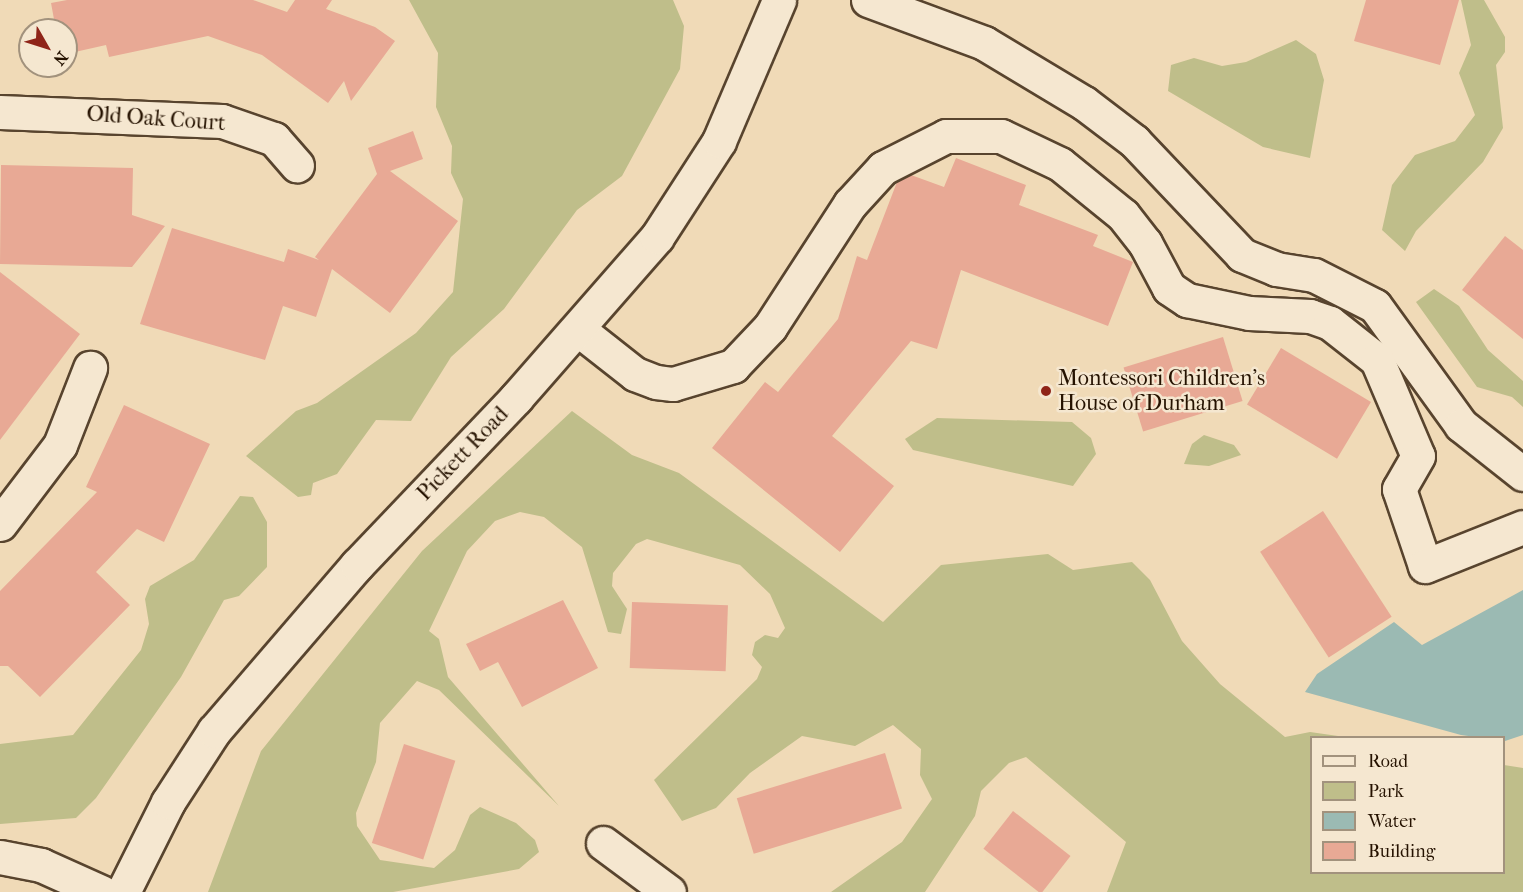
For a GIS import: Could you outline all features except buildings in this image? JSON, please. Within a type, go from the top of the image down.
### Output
[{"type":"street","name":"Pickett Road","points":[[123,892],[168,802],[214,731],[357,565],[579,330],[657,237],[719,141],[779,0]]},
{"type":"street","points":[[868,0],[984,43],[1084,103],[1134,141],[1242,255],[1276,269],[1314,276],[1375,306],[1461,425],[1523,474]]},
{"type":"street","name":"Old Oak Court","points":[[0,112],[222,121],[274,140],[297,165]]},
{"type":"street","points":[[579,330],[635,374],[656,382],[673,384],[733,366],[770,327],[850,204],[883,168],[946,136],[982,133],[1018,141],[1077,176],[1123,215],[1145,243],[1169,288],[1187,300],[1330,323],[1377,360],[1418,456]]},
{"type":"street","points":[[0,524],[60,445],[90,368]]},
{"type":"street","points":[[1461,425],[1418,456],[1399,489],[1425,566],[1523,527]]},
{"type":"street","points":[[603,843],[669,892]]},
{"type":"street","points":[[0,857],[40,866],[101,892]]},
{"type":"green space","points":[[409,0],[673,0],[684,26],[680,69],[622,176],[577,210],[504,309],[451,357],[411,421],[376,420],[337,474],[313,483],[311,495],[298,497],[246,456],[296,411],[317,403],[416,333],[453,292],[463,199],[451,173],[452,146],[436,107],[438,53]]},
{"type":"green space","points":[[1461,0],[1484,0],[1505,37],[1505,52],[1496,65],[1503,128],[1483,162],[1416,231],[1405,251],[1382,230],[1392,185],[1415,155],[1455,141],[1475,115],[1459,73],[1471,45]]},
{"type":"green space","points":[[1296,40],[1316,54],[1324,80],[1310,158],[1263,147],[1168,91],[1171,65],[1194,58],[1222,66],[1246,62]]},
{"type":"green space","points":[[1434,289],[1459,306],[1488,350],[1523,381],[1523,407],[1512,397],[1477,387],[1416,302]]},
{"type":"green space","points":[[572,411],[632,455],[679,473],[883,622],[941,565],[1048,554],[1073,570],[1132,562],[1150,580],[1182,641],[1220,684],[1285,737],[1310,732],[1338,736],[1310,736],[1310,874],[1505,874],[1505,765],[1523,768],[1523,892],[1107,892],[1126,842],[1026,757],[1009,763],[981,791],[975,816],[925,892],[831,892],[902,842],[932,799],[920,775],[921,749],[893,725],[855,746],[802,736],[750,773],[716,808],[682,821],[654,780],[757,679],[762,667],[752,655],[755,642],[765,635],[778,638],[785,628],[770,594],[740,565],[647,539],[636,544],[613,573],[612,586],[627,609],[621,634],[608,632],[582,547],[544,517],[520,512],[495,521],[467,551],[429,631],[439,639],[448,677],[559,806],[439,690],[417,681],[380,723],[376,762],[356,813],[357,826],[380,860],[434,868],[455,850],[470,815],[480,807],[516,823],[535,840],[539,852],[519,869],[393,892],[208,892],[261,751],[422,551]]},
{"type":"green space","points":[[937,418],[1072,422],[1091,438],[1096,454],[1073,486],[913,450],[905,439]]},
{"type":"green space","points":[[1204,435],[1234,445],[1241,455],[1209,466],[1184,464],[1192,444]]},
{"type":"green space","points":[[240,496],[253,497],[267,522],[267,567],[239,596],[224,600],[181,677],[96,798],[76,818],[0,824],[0,744],[73,735],[141,650],[149,624],[145,599],[150,586],[194,560]]},
{"type":"water","points":[[1523,590],[1523,735],[1505,741],[1505,736],[1461,735],[1305,692],[1317,674],[1394,622],[1422,645]]},
{"type":"place","name":"Montessori Children's House of Durham","points":[[1046,391]]}]
